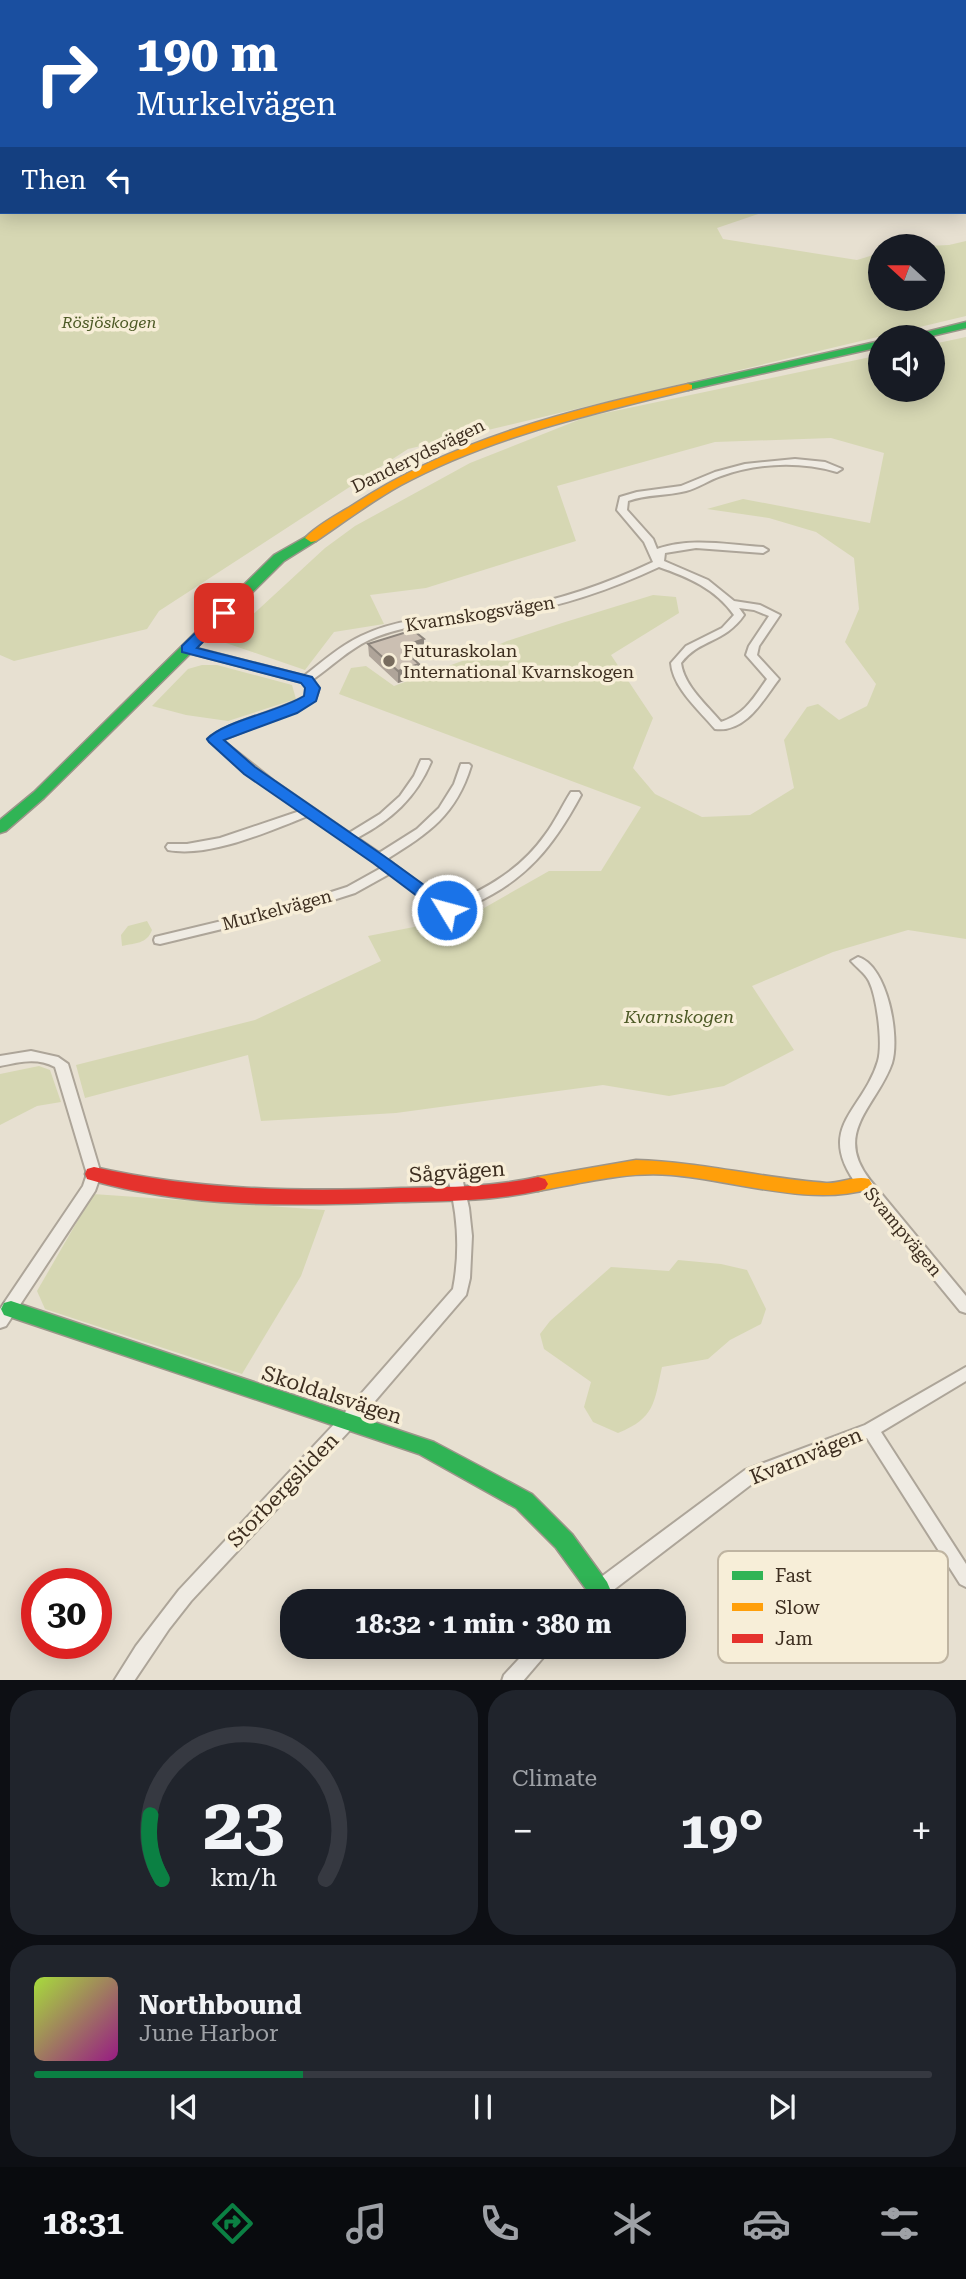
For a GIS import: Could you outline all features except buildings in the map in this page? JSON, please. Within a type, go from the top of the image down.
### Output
[{"type":"main road","points":[[945,330],[966,325]]},
{"type":"main road","name":"Danderydsvägen","points":[[0,828],[39,795],[279,558],[397,483],[459,454],[527,428],[586,410],[868,347]]},
{"type":"main road","name":"Sågvägen","points":[[94,1174],[123,1181],[211,1193],[364,1197],[458,1189],[506,1192],[557,1179],[636,1167],[671,1168],[829,1190],[862,1184]]},
{"type":"main road","name":"Skoldalsvägen","points":[[10,1309],[426,1448],[524,1501],[564,1541],[590,1589]]},
{"type":"street","points":[[733,604],[739,615],[735,624],[688,647],[676,663],[677,674],[684,685],[719,727],[739,720],[748,713],[773,679],[751,655],[775,615],[763,609],[733,604],[687,573],[659,563],[649,541],[622,510],[623,499],[635,494],[685,488],[713,476],[747,468],[806,463],[837,469]]},
{"type":"street","name":"Kvarnskogsvägen","points":[[306,680],[356,643],[373,635],[400,627],[573,599],[659,563],[660,551],[670,546],[763,550]]},
{"type":"street","points":[[187,649],[306,680],[313,688],[311,698],[292,710],[228,731],[214,739],[249,771],[379,859],[447,910],[482,897],[513,877],[555,833],[575,795]]},
{"type":"street","points":[[348,838],[388,815],[402,803],[419,780],[425,762]]},
{"type":"street","points":[[379,859],[430,827],[456,792],[465,766]]},
{"type":"street","points":[[172,847],[200,846],[309,812]]},
{"type":"street","name":"Murkelvägen","points":[[160,940],[300,906],[351,890],[389,869]]},
{"type":"street","name":"Svampvägen","points":[[858,961],[872,972],[880,985],[888,1048],[884,1063],[852,1120],[849,1157],[862,1184],[880,1201],[966,1307]]},
{"type":"street","points":[[0,1061],[32,1054],[48,1056],[61,1064],[94,1174],[90,1187],[0,1322]]},
{"type":"street","name":"Storbergsliden","points":[[124,1680],[146,1642],[181,1597],[347,1423],[460,1291],[466,1268],[458,1189]]},
{"type":"street","name":"Kvarnvägen","points":[[601,1589],[751,1475],[871,1430],[966,1373]]},
{"type":"street","points":[[871,1430],[966,1578]]},
{"type":"street","points":[[512,1680],[530,1659]]},
{"type":"green space","name":"Rösjöskogen","points":[[0,214],[758,214],[717,228],[723,239],[857,260],[868,257],[868,312],[945,312],[945,245],[966,241],[966,316],[928,325],[868,325],[868,339],[408,449],[159,611],[147,629],[14,661],[0,655]]},
{"type":"green space","name":"Kvarnskogen","points":[[966,337],[966,939],[908,930],[833,952],[752,986],[794,1050],[724,1086],[669,1096],[603,1085],[396,1113],[261,1121],[248,1055],[85,1098],[76,1065],[255,1020],[381,961],[368,936],[470,916],[549,871],[601,871],[641,807],[339,694],[351,668],[366,666],[394,686],[507,641],[562,623],[653,595],[676,597],[679,613],[611,655],[653,718],[633,768],[655,794],[702,817],[750,815],[794,788],[784,740],[807,707],[818,704],[839,720],[867,706],[876,684],[845,642],[859,609],[854,558],[816,532],[769,518],[707,509],[743,499],[870,523],[884,453],[831,438],[715,442],[557,486],[576,541],[426,588],[370,595],[384,624],[334,632],[305,670],[223,642],[325,548],[355,526],[470,463],[586,417],[868,358],[868,402],[945,402],[945,341]]},
{"type":"green space","points":[[217,665],[292,685],[296,699],[228,721],[186,715],[152,706],[188,669]]},
{"type":"green space","points":[[147,921],[152,930],[147,938],[122,946],[121,935],[128,926]]},
{"type":"green space","points":[[39,1066],[50,1070],[61,1102],[37,1106],[0,1125],[0,1074]]},
{"type":"green space","points":[[93,1194],[325,1210],[301,1276],[242,1374],[45,1309],[37,1291]]},
{"type":"green space","points":[[678,1260],[721,1264],[747,1270],[766,1309],[761,1324],[730,1340],[708,1359],[662,1367],[651,1408],[639,1421],[618,1433],[593,1422],[584,1407],[591,1382],[544,1349],[540,1334],[550,1321],[611,1267],[669,1271]]},
{"type":"traffic: fast","points":[[945,330],[966,325]]},
{"type":"traffic: fast","points":[[688,387],[868,347]]},
{"type":"traffic: fast","points":[[0,828],[39,795],[279,558],[311,538]]},
{"type":"traffic: fast","points":[[11,1309],[426,1448],[524,1501],[564,1541],[599,1589]]},
{"type":"traffic: slow","points":[[311,538],[396,483],[466,450],[576,414],[688,387]]},
{"type":"traffic: slow","points":[[538,1184],[636,1167],[671,1168],[829,1190],[862,1184]]},
{"type":"traffic: jam","points":[[94,1174],[170,1189],[293,1197],[460,1194],[538,1184]]},
{"type":"place","name":"Futuraskolan International Kvarnskogen","points":[[389,661]]},
{"type":"route","points":[[224,613],[187,649],[306,680],[313,688],[311,698],[292,710],[228,731],[214,739],[249,771],[379,859],[447,910]]}]
